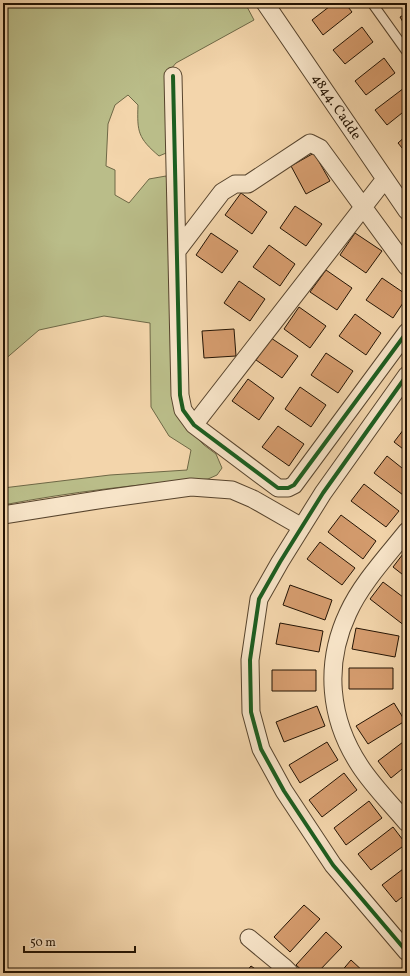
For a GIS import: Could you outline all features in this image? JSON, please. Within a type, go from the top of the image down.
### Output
[{"type":"street","name":"4844. Cadde","points":[[265,3],[407,211]]},
{"type":"street","points":[[173,76],[180,395],[183,410],[194,425],[278,488],[288,488],[294,485],[407,332]]},
{"type":"street","points":[[177,251],[222,192],[235,184],[248,184],[310,143],[320,148],[407,267]]},
{"type":"street","points":[[194,425],[385,179]]},
{"type":"street","points":[[407,375],[323,493],[259,599],[250,660],[251,712],[261,749],[284,791],[333,864],[407,952]]},
{"type":"street","points":[[3,515],[191,487],[232,490],[253,499],[302,527]]},
{"type":"street","points":[[407,531],[369,579],[348,612],[339,637],[334,658],[332,678],[333,699],[346,743],[361,767],[407,823]]},
{"type":"street","points":[[248,938],[290,973]]},
{"type":"lane","points":[[372,3],[407,52]]},
{"type":"green space","points":[[3,3],[245,3],[254,20],[176,63],[166,75],[171,151],[159,156],[143,139],[140,134],[138,122],[138,105],[128,95],[115,105],[108,124],[106,166],[115,170],[115,195],[129,203],[149,179],[166,176],[170,191],[186,427],[204,445],[216,454],[222,468],[217,475],[208,479],[105,489],[3,505],[3,488],[110,475],[187,470],[191,450],[169,436],[151,407],[150,323],[104,316],[39,330],[3,361]]},
{"type":"building","points":[[334,3],[345,3],[352,12],[323,35],[312,20]]},
{"type":"building","points":[[407,13],[407,29],[400,17]]},
{"type":"building","points":[[362,27],[373,42],[345,64],[333,50]]},
{"type":"building","points":[[384,58],[395,73],[366,95],[355,81]]},
{"type":"building","points":[[404,88],[407,92],[407,109],[387,125],[375,110]]},
{"type":"building","points":[[407,135],[407,154],[398,143]]},
{"type":"building","points":[[314,153],[330,181],[306,194],[291,166]]},
{"type":"building","points":[[241,193],[267,212],[252,234],[225,215]]},
{"type":"building","points":[[295,206],[322,224],[306,246],[280,228]]},
{"type":"building","points":[[211,233],[238,251],[222,273],[196,255]]},
{"type":"building","points":[[355,233],[382,251],[366,273],[340,255]]},
{"type":"building","points":[[269,245],[295,264],[280,286],[253,267]]},
{"type":"building","points":[[326,270],[352,288],[337,310],[310,292]]},
{"type":"building","points":[[382,278],[407,295],[393,318],[366,300]]},
{"type":"building","points":[[239,281],[265,299],[250,321],[224,303]]},
{"type":"building","points":[[299,307],[326,326],[310,348],[284,329]]},
{"type":"building","points":[[355,314],[381,333],[366,355],[339,336]]},
{"type":"building","points":[[234,329],[236,356],[204,358],[202,331]]},
{"type":"building","points":[[271,338],[298,356],[282,378],[256,360]]},
{"type":"building","points":[[326,353],[353,371],[338,393],[311,375]]},
{"type":"building","points":[[248,379],[274,398],[259,420],[232,401]]},
{"type":"building","points":[[300,387],[326,405],[311,427],[285,409]]},
{"type":"building","points":[[407,425],[407,452],[394,442]]},
{"type":"building","points":[[278,426],[304,444],[289,466],[262,447]]},
{"type":"building","points":[[387,456],[407,472],[407,498],[374,473]]},
{"type":"building","points":[[364,484],[399,511],[386,527],[351,501]]},
{"type":"building","points":[[341,515],[376,541],[363,559],[328,532]]},
{"type":"building","points":[[320,542],[355,568],[342,585],[307,559]]},
{"type":"building","points":[[406,550],[407,551],[407,578],[393,567]]},
{"type":"building","points":[[383,582],[407,600],[407,624],[405,626],[370,599]]},
{"type":"building","points":[[290,585],[332,600],[325,620],[283,605]]},
{"type":"building","points":[[280,623],[323,631],[319,652],[276,644]]},
{"type":"building","points":[[356,628],[399,636],[395,657],[352,649]]},
{"type":"building","points":[[349,668],[393,668],[393,689],[349,689]]},
{"type":"building","points":[[272,670],[316,670],[316,691],[272,691]]},
{"type":"building","points":[[394,703],[405,721],[368,744],[356,726]]},
{"type":"building","points":[[317,706],[325,726],[284,742],[276,722]]},
{"type":"building","points":[[407,739],[407,765],[391,778],[378,761]]},
{"type":"building","points":[[327,742],[338,760],[300,783],[289,765]]},
{"type":"building","points":[[344,773],[357,790],[322,817],[309,800]]},
{"type":"building","points":[[369,801],[382,818],[346,845],[334,828]]},
{"type":"building","points":[[393,827],[406,844],[371,870],[358,854]]},
{"type":"building","points":[[407,866],[407,893],[396,902],[382,885]]},
{"type":"building","points":[[304,905],[320,919],[290,952],[274,937]]},
{"type":"building","points":[[326,932],[342,947],[317,973],[305,973],[296,965]]},
{"type":"building","points":[[351,960],[365,973],[340,973]]},
{"type":"building","points":[[251,966],[261,973],[245,973]]},
{"type":"cycle path","points":[[173,76],[180,395],[183,410],[194,425],[278,488],[288,488],[294,485],[407,332]]},
{"type":"cycle path","points":[[407,375],[323,493],[259,599],[250,660],[251,712],[261,749],[284,791],[333,865],[407,952]]}]
